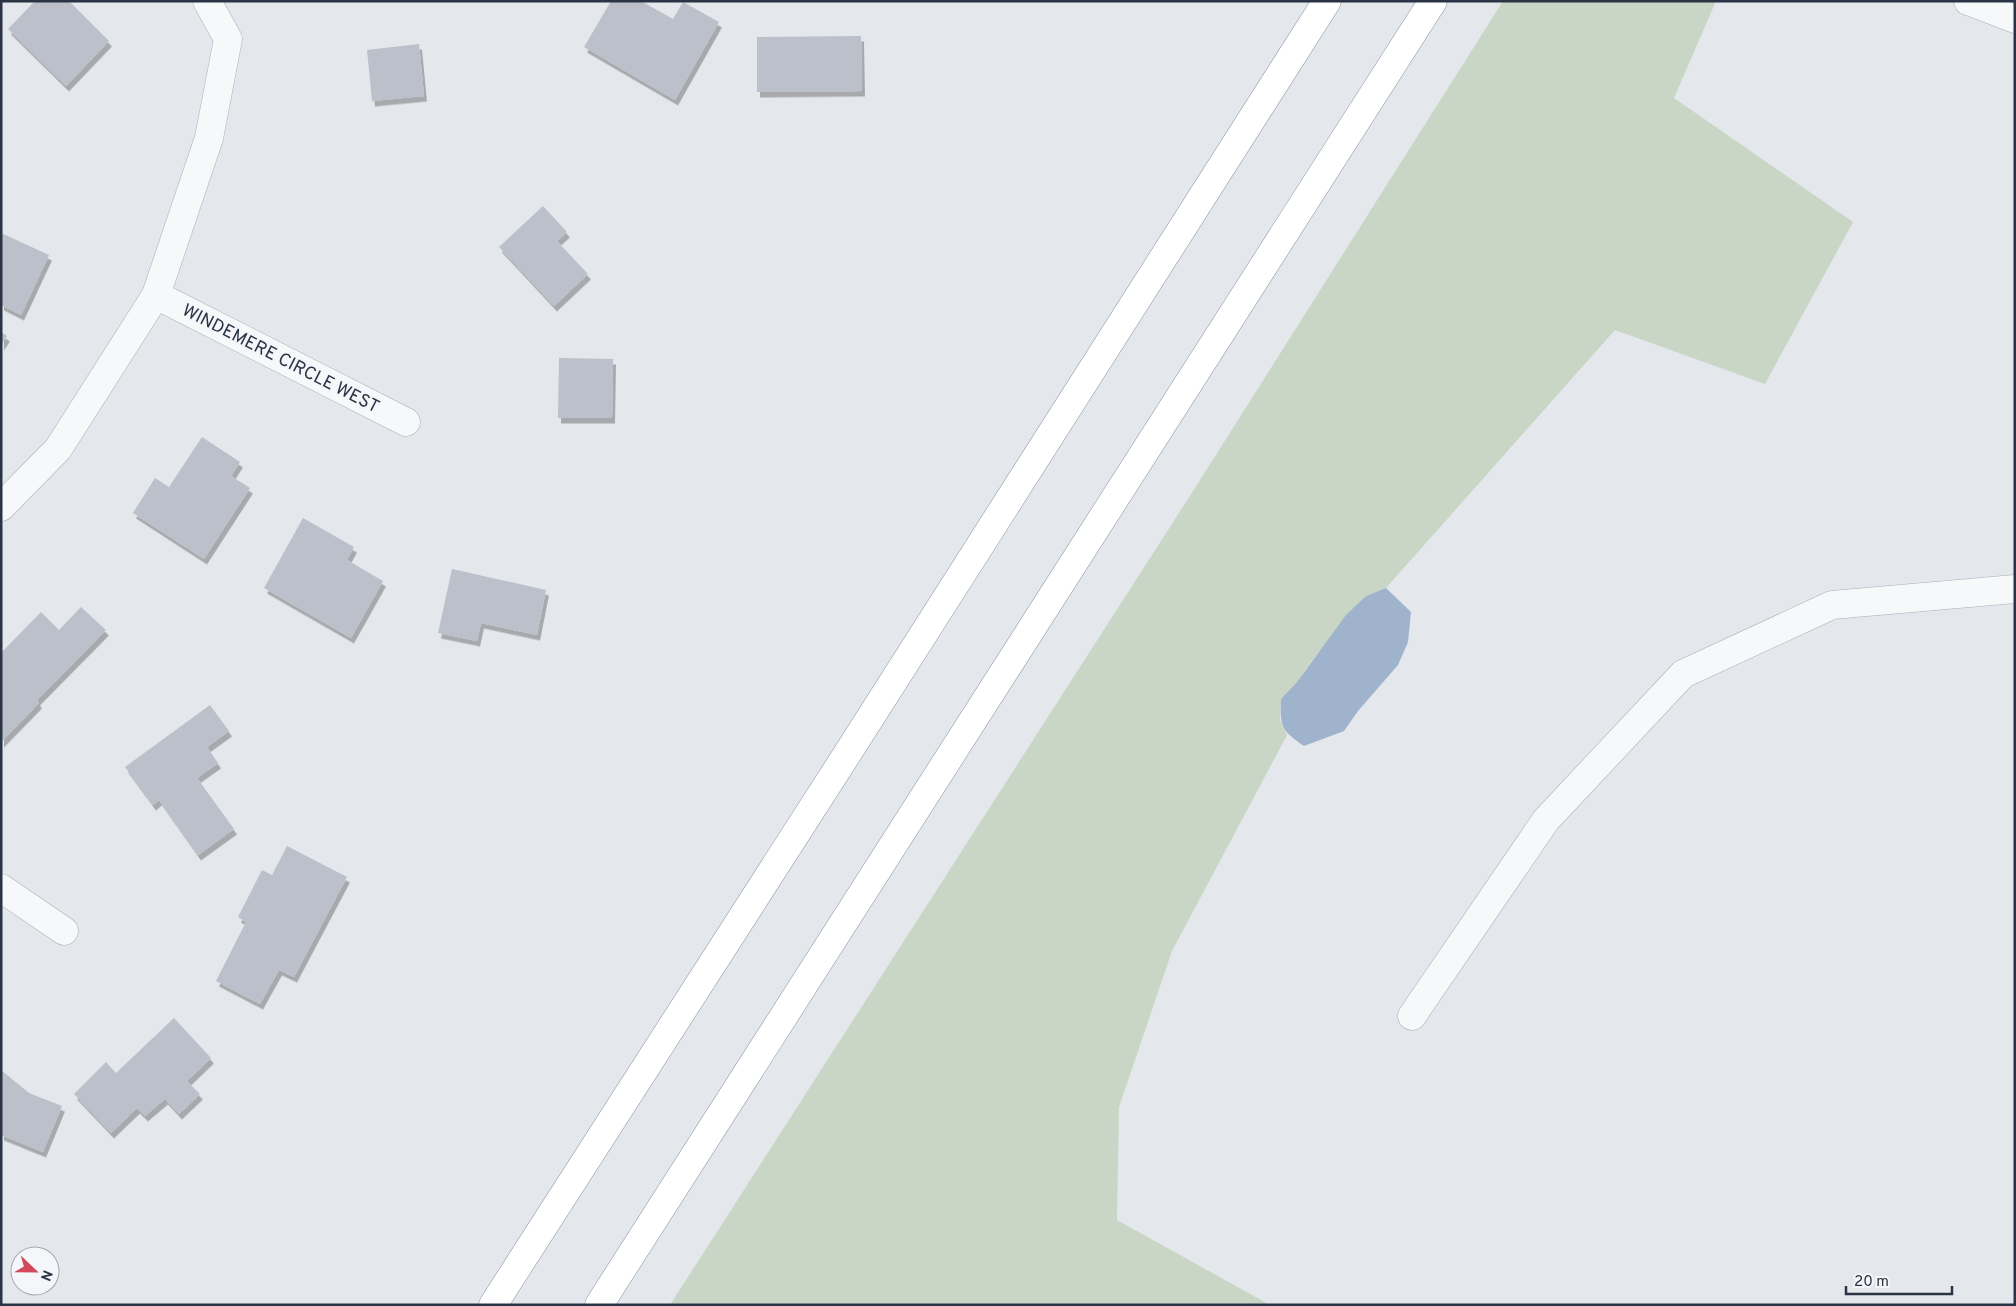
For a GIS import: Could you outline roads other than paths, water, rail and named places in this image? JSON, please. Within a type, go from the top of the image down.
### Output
[{"type":"highway","points":[[493,1305],[1327,1]]},
{"type":"highway","points":[[598,1305],[1433,1]]},
{"type":"street","points":[[1,507],[58,449],[156,295],[209,138],[228,38],[207,1]]},
{"type":"street","points":[[1968,1],[2015,19]]},
{"type":"street","name":"WINDEMERE CIRCLE WEST","points":[[156,295],[406,422]]},
{"type":"street","points":[[1412,1016],[1546,820],[1683,674],[1832,605],[2015,589]]},
{"type":"street","points":[[1,888],[64,931]]},
{"type":"water","points":[[1386,588],[1411,612],[1408,642],[1398,665],[1358,711],[1344,731],[1304,746],[1291,736],[1284,727],[1281,716],[1281,699],[1297,682],[1346,615],[1366,596]]}]
